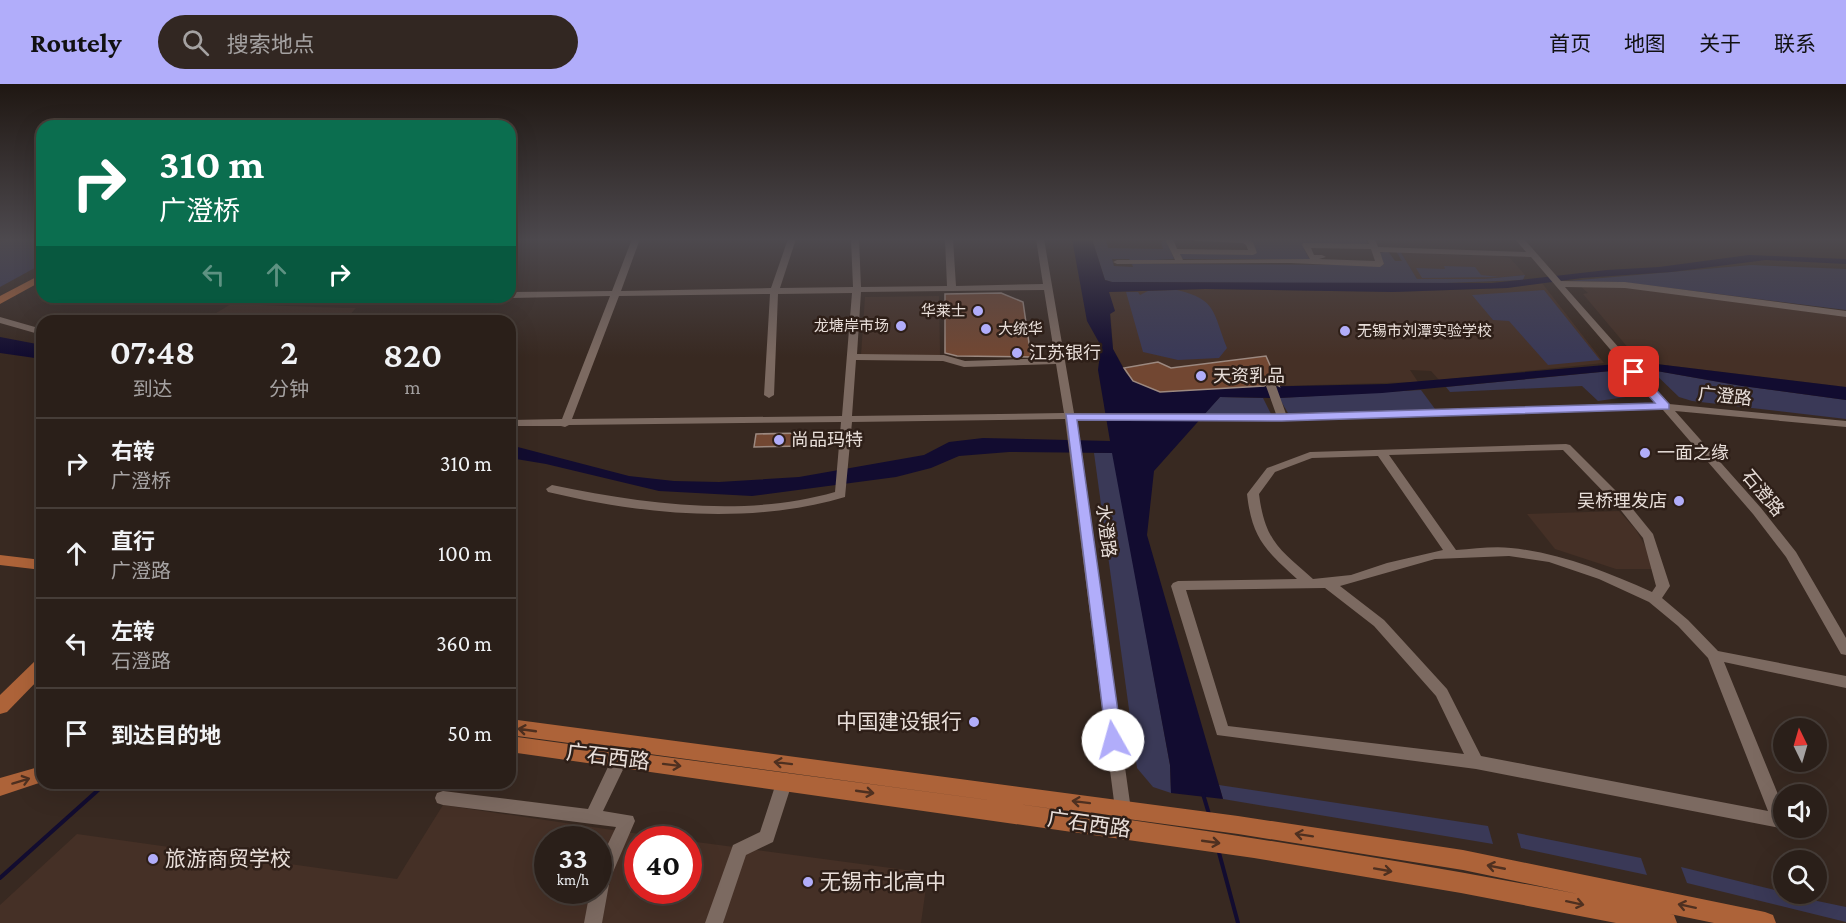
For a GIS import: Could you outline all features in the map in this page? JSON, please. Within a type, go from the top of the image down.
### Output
[{"type":"main road","points":[[0,292],[25,278]]},
{"type":"main road","points":[[0,301],[36,281]]},
{"type":"main road","points":[[0,552],[36,556]]},
{"type":"main road","points":[[0,560],[36,564]]},
{"type":"main road","points":[[0,707],[36,674]]},
{"type":"main road","points":[[516,728],[625,751],[1123,807],[1180,827]]},
{"type":"main road","name":"广石西路","points":[[516,744],[625,751],[785,780],[1127,830],[1180,827],[1240,835],[1666,923]]},
{"type":"main road","points":[[0,787],[36,776]]},
{"type":"main road","points":[[1240,835],[1463,860],[1765,923]]},
{"type":"street","points":[[565,424],[621,278]]},
{"type":"street","points":[[769,394],[774,292],[779,278]]},
{"type":"street","points":[[552,489],[579,495],[679,508],[754,509],[818,503],[842,494],[857,278]]},
{"type":"street","points":[[951,278],[952,289]]},
{"type":"street","name":"水澄路","points":[[1045,278],[1074,436],[1127,830]]},
{"type":"street","points":[[1552,278],[1557,284],[1625,285],[1846,314]]},
{"type":"street","name":"石澄路","points":[[1557,284],[1757,511],[1791,555],[1846,650]]},
{"type":"street","points":[[516,295],[1046,287]]},
{"type":"street","points":[[0,320],[36,330]]},
{"type":"street","points":[[852,357],[944,358],[964,364],[1060,361]]},
{"type":"street","points":[[1271,386],[1280,412]]},
{"type":"street","name":"广澄路","points":[[516,423],[1071,416],[1205,418],[1280,412],[1665,406],[1846,424]]},
{"type":"street","points":[[1309,583],[1268,546],[1255,522],[1253,494],[1271,471],[1310,455],[1566,447],[1623,505],[1648,537],[1663,586],[1654,599]]},
{"type":"street","points":[[1381,452],[1452,554]]},
{"type":"street","points":[[1509,552],[1551,558],[1604,576],[1654,599],[1683,623],[1714,655],[1780,821],[1476,762],[1222,731],[1178,586],[1328,583],[1353,579],[1397,564],[1452,554],[1509,552]]},
{"type":"street","points":[[1328,583],[1379,623],[1442,693],[1476,762]]},
{"type":"street","points":[[1714,655],[1846,682]]},
{"type":"street","points":[[592,817],[625,751]]},
{"type":"street","points":[[714,923],[739,850],[767,837],[785,780]]},
{"type":"street","points":[[443,798],[627,821],[601,879],[593,923]]},
{"type":"shaded area","points":[[0,278],[16,278],[0,287]]},
{"type":"shaded area","points":[[1079,278],[1104,278],[1112,282],[1492,283],[1535,278],[1581,278],[1507,288],[1393,292],[1205,289],[1109,292],[1115,311],[1110,314],[1113,349],[1133,381],[1160,392],[1204,388],[1387,384],[1640,362],[1846,387],[1846,400],[1742,386],[1651,370],[1611,371],[1382,393],[1279,398],[1220,397],[1154,471],[1147,535],[1223,799],[1171,793],[1170,765],[1112,453],[1009,452],[959,456],[931,468],[896,477],[752,496],[659,491],[516,459],[516,447],[629,476],[674,481],[719,482],[799,477],[924,455],[949,442],[983,438],[1110,441],[1098,370],[1101,346],[1087,321]]},
{"type":"shaded area","points":[[1104,278],[1524,278],[1523,280],[1420,284],[1112,282]]},
{"type":"shaded area","points":[[1416,278],[1493,278],[1484,279]]},
{"type":"shaded area","points":[[1601,278],[1846,278],[1846,310],[1622,282],[1568,281]]},
{"type":"shaded area","name":"无锡市刘潭实验学校","points":[[1542,283],[1604,363],[1439,380],[1431,371],[1410,370],[1418,382],[1279,386],[1266,356],[1171,368],[1158,362],[1124,368],[1113,349],[1109,292],[1205,289],[1393,292],[1507,288]]},
{"type":"shaded area","points":[[1580,286],[1616,286],[1846,317],[1846,387],[1640,362],[1583,294],[1588,293]]},
{"type":"shaded area","points":[[1177,290],[1200,298],[1212,309],[1227,348],[1219,358],[1178,360],[1143,352],[1126,292],[1138,292],[1140,295],[1148,291]]},
{"type":"shaded area","points":[[1544,290],[1600,360],[1548,365],[1509,321],[1493,320],[1472,295]]},
{"type":"shaded area","name":"龙塘岸市场","points":[[939,296],[940,355],[861,355],[865,297]]},
{"type":"shaded area","points":[[231,304],[356,308],[350,315],[213,315]]},
{"type":"shaded area","points":[[0,337],[36,344],[36,358],[0,353]]},
{"type":"shaded area","points":[[1651,370],[1742,386],[1846,400],[1846,419],[1692,401],[1679,397]]},
{"type":"shaded area","points":[[1611,371],[1632,393],[1626,397],[1598,401],[1582,386],[1450,392],[1446,387]]},
{"type":"shaded area","points":[[1421,390],[1435,409],[1288,413],[1279,398]]},
{"type":"shaded area","points":[[1220,397],[1263,398],[1271,414],[1203,415]]},
{"type":"shaded area","points":[[1094,453],[1113,453],[1170,765],[1171,793],[1153,787],[1137,768]]},
{"type":"shaded area","points":[[1619,511],[1636,530],[1648,551],[1652,569],[1616,569],[1555,549],[1527,514]]},
{"type":"shaded area","points":[[1219,785],[1488,826],[1493,844],[1223,799]]},
{"type":"shaded area","name":"旅游商贸学校","points":[[443,805],[585,826],[534,826],[534,904],[612,904],[612,830],[624,832],[624,904],[702,904],[702,843],[928,873],[921,923],[0,923],[0,905],[77,834],[397,879]]},
{"type":"shaded area","points":[[1517,833],[1641,858],[1647,875],[1521,848]]},
{"type":"shaded area","points":[[1681,867],[1773,890],[1773,904],[1827,903],[1846,907],[1846,922],[1687,883]]},
{"type":"building","name":"大统华","points":[[1001,293],[1023,302],[1031,357],[957,356],[945,353],[945,294]]},
{"type":"building","name":"天资乳品","points":[[1266,356],[1279,386],[1270,381],[1264,386],[1160,392],[1133,381],[1124,368],[1158,362],[1171,368]]},
{"type":"building","name":"尚品玛特","points":[[804,433],[803,446],[754,447],[756,434]]},
{"type":"waterway","points":[[0,878],[99,789]]},
{"type":"waterway","points":[[1203,794],[1209,814]]},
{"type":"waterway","points":[[1218,849],[1238,923]]},
{"type":"place","name":"华莱士","points":[[978,311]]},
{"type":"place","name":"龙塘岸市场","points":[[901,326]]},
{"type":"place","name":"大统华","points":[[986,329]]},
{"type":"place","name":"无锡市刘潭实验学校","points":[[1345,331]]},
{"type":"place","name":"江苏银行","points":[[1017,353]]},
{"type":"place","name":"天资乳品","points":[[1201,376]]},
{"type":"place","name":"尚品玛特","points":[[779,440]]},
{"type":"place","name":"一面之缘","points":[[1645,453]]},
{"type":"place","name":"吴桥理发店","points":[[1679,501]]},
{"type":"place","name":"中国建设银行","points":[[974,722]]},
{"type":"place","name":"旅游商贸学校","points":[[153,859]]},
{"type":"place","name":"无锡市北高中","points":[[808,882]]},
{"type":"route","points":[[1113,740],[1071,416],[1282,417],[1451,414],[1665,406],[1634,372]]}]
